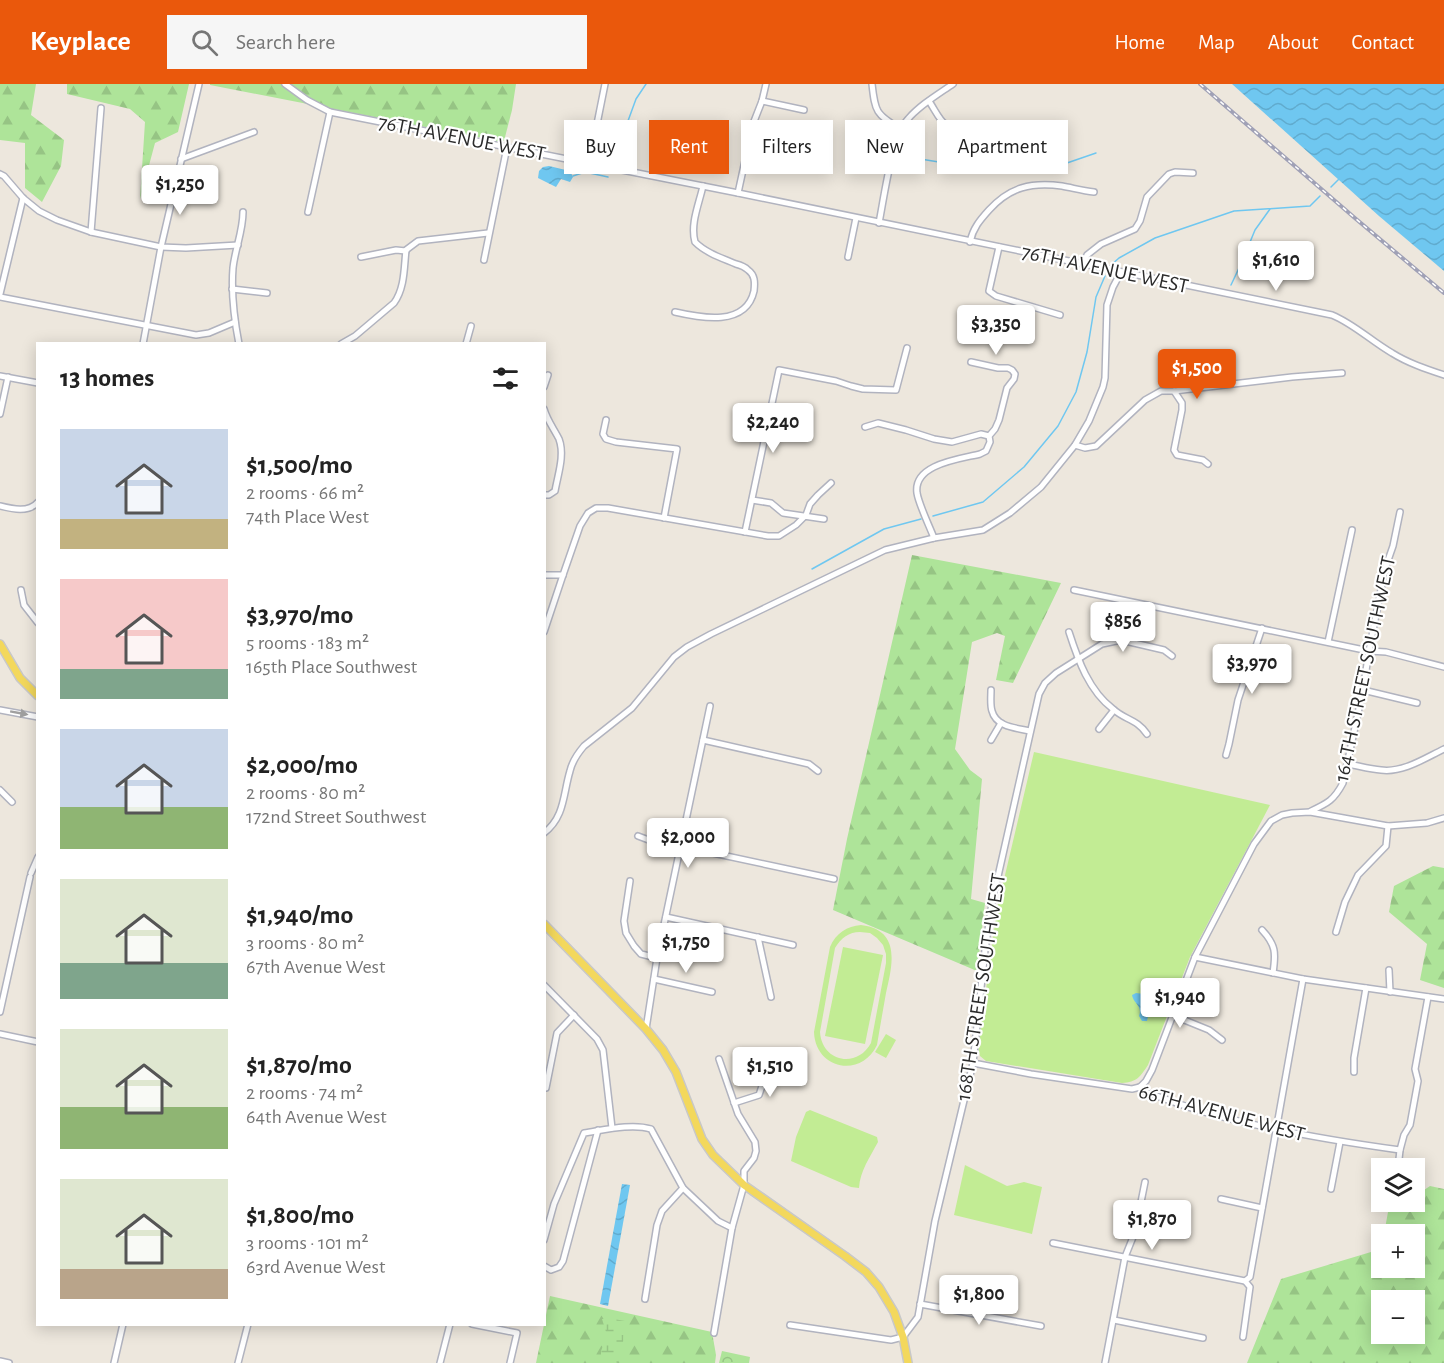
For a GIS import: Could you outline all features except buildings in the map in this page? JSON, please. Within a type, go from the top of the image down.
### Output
[{"type":"main road","points":[[0,644],[20,678],[36,694]]},
{"type":"main road","points":[[546,926],[646,1029],[663,1050],[676,1072],[702,1139],[713,1155],[744,1185],[866,1272],[894,1312],[903,1337],[908,1363]]},
{"type":"street","points":[[143,342],[199,84]]},
{"type":"street","name":"76TH AVENUE WEST","points":[[285,84],[307,100],[330,112],[564,159]]},
{"type":"street","points":[[598,120],[605,84]]},
{"type":"street","points":[[738,193],[753,124],[766,84]]},
{"type":"street","points":[[872,84],[876,109],[880,116],[886,120]]},
{"type":"street","points":[[907,120],[952,84]]},
{"type":"street","points":[[762,101],[804,110]]},
{"type":"street","points":[[928,101],[940,120]]},
{"type":"street","points":[[91,232],[101,108]]},
{"type":"street","points":[[308,212],[330,112]]},
{"type":"street","points":[[181,159],[254,132]]},
{"type":"street","points":[[484,260],[507,147]]},
{"type":"street","name":"76TH AVENUE WEST","points":[[637,173],[1332,315],[1343,319],[1393,355],[1444,375]]},
{"type":"street","points":[[1083,264],[1087,255],[1101,244],[1135,230],[1147,197],[1169,174],[1193,173]]},
{"type":"street","points":[[0,174],[39,211],[91,232],[162,247],[238,245]]},
{"type":"street","points":[[879,223],[889,174]]},
{"type":"street","points":[[970,242],[976,224],[999,199],[1016,190],[1038,185],[1061,186],[1094,192]]},
{"type":"street","points":[[675,312],[722,318],[742,311],[753,296],[754,277],[748,269],[713,254],[695,242],[693,227],[703,186]]},
{"type":"street","points":[[23,198],[0,296],[196,335],[209,333],[235,322]]},
{"type":"street","points":[[239,342],[232,289],[243,212]]},
{"type":"street","points":[[848,257],[856,218]]},
{"type":"street","points":[[344,342],[355,336],[399,297],[406,251],[418,241],[488,233]]},
{"type":"street","name":"76TH AVENUE WEST","points":[[999,247],[989,291],[996,296],[1060,315]]},
{"type":"street","points":[[361,257],[396,250],[406,251]]},
{"type":"street","points":[[546,832],[557,820],[563,807],[570,769],[584,746],[632,708],[681,652],[711,634],[885,550],[934,538],[983,530],[1010,513],[1041,487],[1075,445],[1089,421],[1103,387],[1107,305],[1121,273]]},
{"type":"street","points":[[232,289],[267,293]]},
{"type":"street","points":[[467,342],[471,326]]},
{"type":"street","points":[[745,532],[779,370],[864,389],[896,390],[907,348]]},
{"type":"street","points":[[971,362],[998,369],[1008,368],[1015,374],[1007,388],[999,420],[989,436]]},
{"type":"street","points":[[1075,445],[1085,448],[1096,446],[1145,400],[1161,392],[1342,373]]},
{"type":"street","points":[[546,381],[548,375]]},
{"type":"street","points":[[0,376],[36,383]]},
{"type":"street","points":[[0,414],[8,377]]},
{"type":"street","points":[[1174,391],[1182,403],[1174,450],[1177,455],[1203,460],[1208,464]]},
{"type":"street","points":[[546,415],[562,451],[555,491],[546,495]]},
{"type":"street","points":[[606,420],[603,434],[606,439],[677,449],[664,518]]},
{"type":"street","points":[[865,427],[878,423],[952,442],[981,434],[989,436]]},
{"type":"street","points":[[934,538],[917,492],[922,475],[932,466],[986,451],[990,442],[989,436]]},
{"type":"street","points":[[546,626],[580,526],[588,513],[596,508],[608,508],[779,536],[806,515],[810,504],[831,483]]},
{"type":"street","points":[[752,500],[771,503],[783,513],[824,519]]},
{"type":"street","points":[[0,506],[27,509],[36,504]]},
{"type":"street","name":"164TH STREET SOUTHWEST","points":[[1310,812],[1329,802],[1343,783],[1385,569],[1393,546],[1400,512]]},
{"type":"street","points":[[1328,642],[1352,530]]},
{"type":"street","points":[[546,575],[562,576]]},
{"type":"street","points":[[21,590],[24,605],[36,620]]},
{"type":"street","points":[[1074,590],[1369,651],[1386,652],[1444,667]]},
{"type":"street","points":[[1226,755],[1238,700],[1263,628]]},
{"type":"street","points":[[1069,632],[1077,658],[1098,695],[1114,710],[1142,726],[1147,734]]},
{"type":"street","name":"168TH STREET SOUTHWEST","points":[[903,1337],[918,1317],[936,1217],[973,1063],[992,903],[1039,694],[1045,683],[1056,673],[1102,644],[1121,640],[1164,650],[1172,656]]},
{"type":"street","points":[[991,690],[992,710],[997,720],[1030,731]]},
{"type":"street","points":[[1363,690],[1417,703]]},
{"type":"street","points":[[646,1029],[657,958],[710,706]]},
{"type":"street","points":[[0,710],[36,717]]},
{"type":"street","points":[[1098,729],[1114,710]]},
{"type":"street","points":[[991,740],[1001,723]]},
{"type":"street","points":[[703,740],[809,764],[818,771]]},
{"type":"street","points":[[1348,764],[1382,771],[1394,770],[1444,749]]},
{"type":"street","points":[[0,790],[12,802]]},
{"type":"street","points":[[1140,1087],[1152,1070],[1195,957],[1254,844],[1271,821],[1282,815],[1310,812],[1388,826],[1426,823],[1444,818]]},
{"type":"street","points":[[1336,932],[1345,902],[1358,875],[1386,846],[1388,826]]},
{"type":"street","points":[[638,836],[654,842],[834,879]]},
{"type":"street","points":[[0,1012],[31,875],[36,862]]},
{"type":"street","points":[[630,881],[624,921],[626,933],[641,954],[657,958]]},
{"type":"street","points":[[666,917],[793,945]]},
{"type":"street","points":[[1262,930],[1274,948],[1273,973]]},
{"type":"street","points":[[758,937],[771,997]]},
{"type":"street","points":[[1195,957],[1304,979],[1444,999]]},
{"type":"street","points":[[1389,970],[1390,992]]},
{"type":"street","points":[[654,979],[712,992]]},
{"type":"street","points":[[1245,1281],[1250,1277],[1304,979]]},
{"type":"street","points":[[546,987],[597,1039],[603,1050],[612,1128]]},
{"type":"street","points":[[1354,1072],[1354,1058],[1366,988]]},
{"type":"street","points":[[1399,1158],[1404,1135],[1410,1125],[1418,1081],[1415,1069],[1428,997]]},
{"type":"street","points":[[546,1088],[557,1033],[574,1015]]},
{"type":"street","points":[[1173,1015],[1209,1030],[1222,1040]]},
{"type":"street","points":[[0,1034],[36,1042]]},
{"type":"street","points":[[714,1333],[732,1228],[744,1185],[744,1171],[754,1158],[756,1151],[755,1142],[738,1114],[719,1059]]},
{"type":"street","points":[[734,1103],[759,1095],[766,1060]]},
{"type":"street","name":"66TH AVENUE WEST","points":[[973,1063],[1120,1088],[1140,1087],[1143,1091],[1204,1112],[1340,1142],[1400,1150]]},
{"type":"street","points":[[546,1233],[554,1204],[584,1132],[644,1127],[651,1129],[682,1188],[718,1221],[732,1228]]},
{"type":"street","points":[[546,1267],[551,1270],[559,1267],[563,1261],[598,1130]]},
{"type":"street","points":[[1331,1189],[1340,1142]]},
{"type":"street","points":[[1106,1363],[1125,1257],[1135,1232],[1145,1182]]},
{"type":"street","points":[[645,1299],[657,1225],[662,1212],[682,1188]]},
{"type":"street","points":[[1221,1199],[1262,1208]]},
{"type":"street","points":[[1053,1243],[1245,1281],[1250,1287],[1243,1337]]},
{"type":"street","points":[[920,1304],[1041,1326]]},
{"type":"street","points":[[1114,1320],[1203,1338]]},
{"type":"street","points":[[790,1325],[891,1340],[903,1337]]},
{"type":"street","points":[[114,1363],[123,1326]]},
{"type":"street","points":[[238,1363],[247,1326]]},
{"type":"street","points":[[440,1363],[449,1326]]},
{"type":"street","points":[[481,1326],[517,1334],[510,1363]]},
{"type":"street","points":[[0,1361],[9,1363]]},
{"type":"green space","points":[[0,84],[36,84],[31,115],[64,140],[61,166],[42,202],[25,188],[25,143],[0,140]]},
{"type":"green space","points":[[67,84],[189,84],[178,132],[155,143],[140,199],[145,122],[130,109],[67,94]]},
{"type":"green space","points":[[210,84],[516,84],[504,141],[497,141]]},
{"type":"green space","points":[[912,555],[1061,583],[1013,683],[996,680],[1005,636],[997,633],[972,642],[955,749],[970,770],[982,779],[971,899],[985,903],[977,971],[833,910]]},
{"type":"green space","points":[[1034,752],[1270,805],[1190,957],[1148,1065],[1135,1080],[1122,1083],[986,1061],[980,1056],[978,1048],[997,909]]},
{"type":"green space","points":[[1433,866],[1444,868],[1444,988],[1420,980],[1427,944],[1389,912],[1394,886]]},
{"type":"green space","points":[[856,926],[874,928],[883,934],[889,942],[892,961],[877,1045],[870,1056],[861,1063],[850,1066],[830,1061],[822,1054],[816,1045],[814,1032],[830,947],[839,934]],"holes":[[[870,933],[883,945],[886,954],[871,1043],[857,1056],[841,1059],[833,1056],[827,1050],[820,1032],[835,948],[849,934]]]},
{"type":"green space","points":[[843,947],[883,955],[865,1044],[825,1036]]},
{"type":"green space","points":[[886,1034],[896,1040],[886,1058],[875,1052]]},
{"type":"green space","points":[[810,1110],[877,1137],[878,1142],[863,1170],[859,1188],[851,1187],[791,1161],[796,1137],[806,1112]]},
{"type":"green space","points":[[965,1165],[1007,1186],[1024,1182],[1042,1187],[1032,1234],[954,1215]]},
{"type":"green space","points":[[1430,1186],[1444,1189],[1444,1363],[1247,1363],[1281,1279],[1371,1252],[1371,1278],[1425,1278],[1425,1224],[1386,1224],[1388,1212],[1425,1212],[1425,1189]]},
{"type":"green space","points":[[550,1296],[712,1332],[715,1363],[536,1363],[544,1326],[546,1326]]},
{"type":"green space","points":[[602,1319],[625,1321],[622,1353],[617,1363],[601,1363],[601,1351],[607,1335]]},
{"type":"green space","points":[[722,1351],[750,1357],[749,1363],[719,1363]]},
{"type":"water","points":[[1232,84],[1444,84],[1444,271],[1379,216]]},
{"type":"water","points":[[543,167],[564,170],[564,174],[572,174],[573,177],[570,182],[561,179],[556,187],[538,178],[539,171]]},
{"type":"water","points":[[1150,989],[1159,992],[1151,1004],[1147,1021],[1142,1021],[1139,1016],[1139,1007],[1132,995],[1144,994]]},
{"type":"water","points":[[622,1184],[630,1185],[608,1306],[600,1304]]},
{"type":"waterway","points":[[628,120],[636,99],[646,84]]},
{"type":"waterway","points":[[925,160],[994,171],[1035,169],[1067,163],[1096,153]]},
{"type":"waterway","points":[[573,176],[585,172],[608,177]]},
{"type":"waterway","points":[[1331,187],[1339,179]]},
{"type":"waterway","points":[[1110,266],[1119,258],[1155,238],[1234,211],[1310,206],[1320,196]]},
{"type":"waterway","points":[[1241,264],[1255,230],[1270,209]]},
{"type":"waterway","points":[[1231,285],[1239,268]]},
{"type":"waterway","points":[[933,516],[983,502],[1024,467],[1058,426],[1076,392],[1087,352],[1096,297],[1105,276]]},
{"type":"waterway","points":[[812,569],[884,529],[921,519]]},
{"type":"railway","points":[[1200,84],[1444,293]]}]
